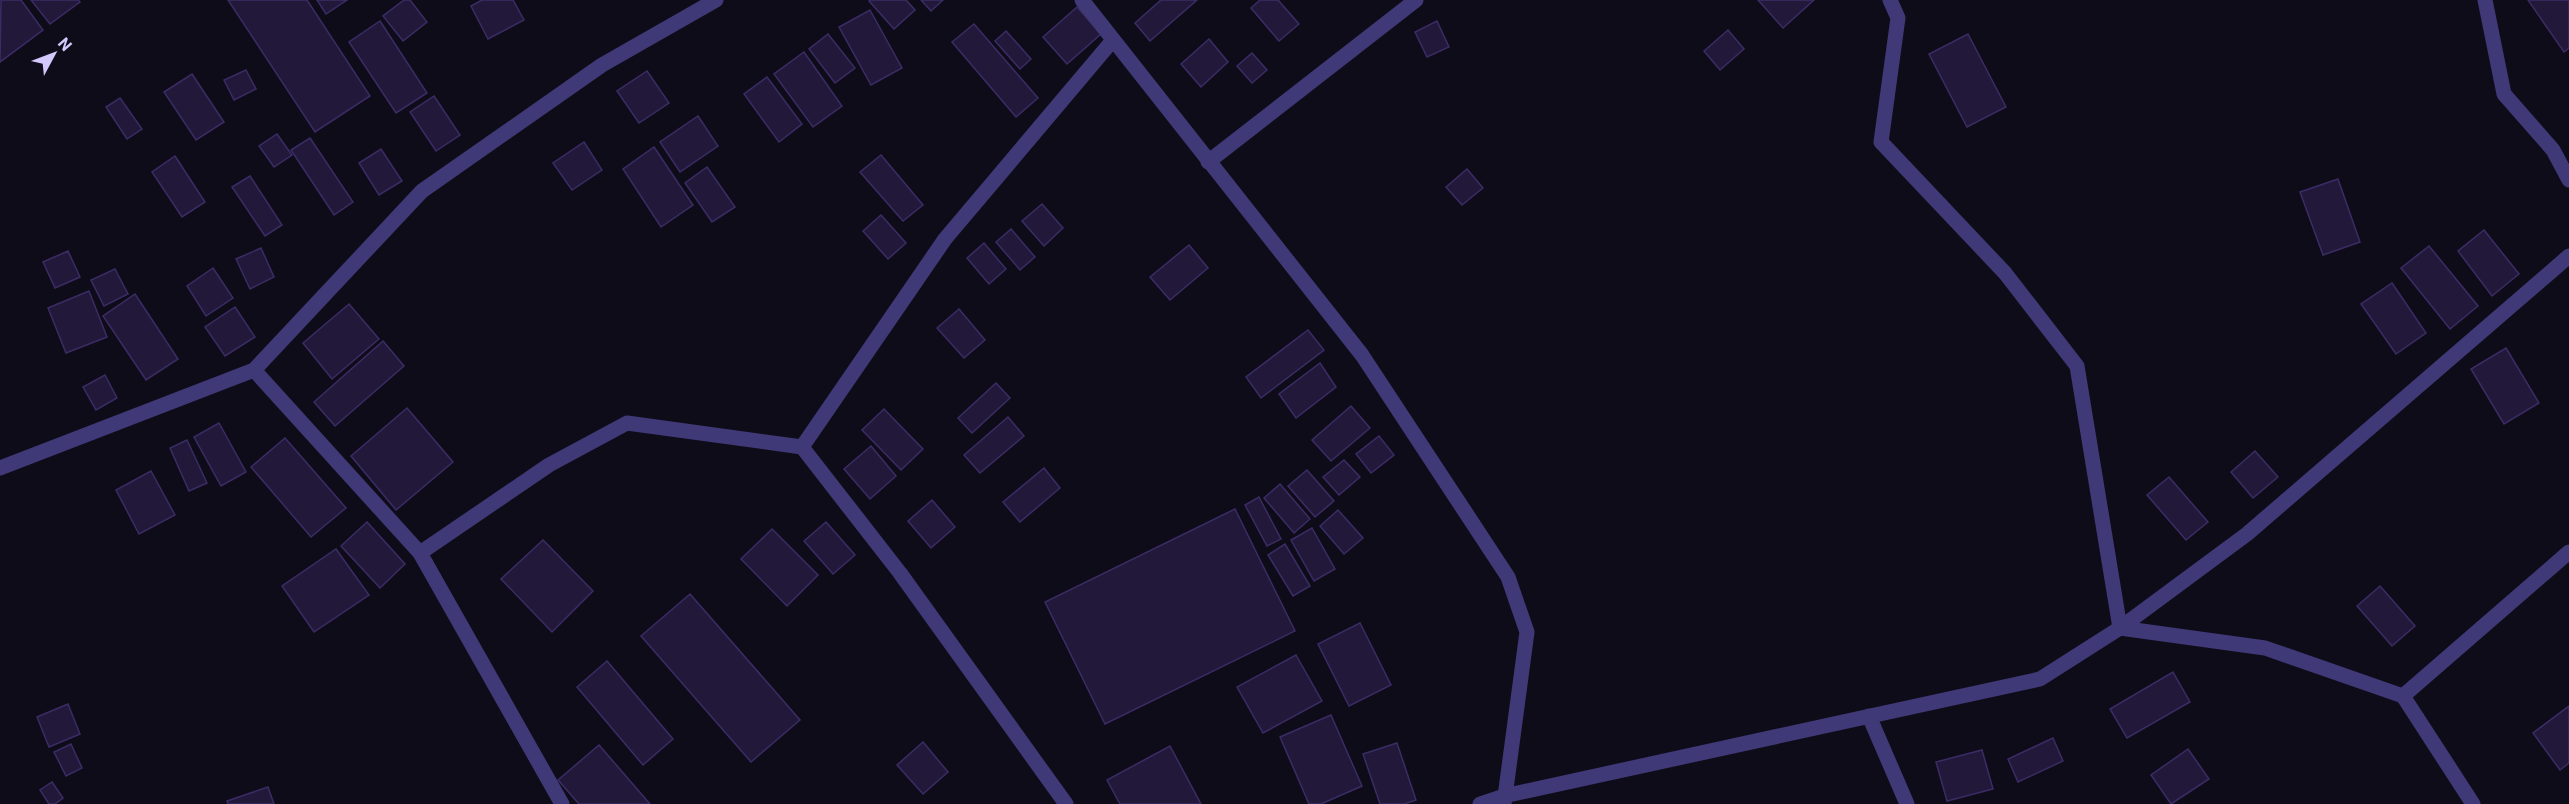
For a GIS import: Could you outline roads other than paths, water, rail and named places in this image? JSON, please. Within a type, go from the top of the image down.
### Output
[{"type":"street","points":[[0,468],[254,370],[422,191],[602,65],[716,0]]},
{"type":"street","points":[[1082,0],[1362,355],[1508,577],[1527,632],[1504,800]]},
{"type":"street","points":[[1208,162],[1416,0]]},
{"type":"street","points":[[1890,0],[1898,18],[1881,142],[2005,273],[2077,366],[2120,628]]},
{"type":"street","points":[[2485,0],[2504,94],[2553,150],[2569,180]]},
{"type":"street","points":[[802,447],[945,239],[1113,40]]},
{"type":"street","points":[[1480,804],[2040,679],[2120,628],[2247,534],[2569,256]]},
{"type":"street","points":[[254,370],[420,553],[562,804]]},
{"type":"street","points":[[420,553],[549,465],[627,423],[802,447],[900,573],[1066,804]]},
{"type":"street","points":[[2403,696],[2569,552]]},
{"type":"street","points":[[2120,628],[2265,648],[2403,696],[2473,804]]},
{"type":"street","points":[[1869,716],[1907,804]]}]
